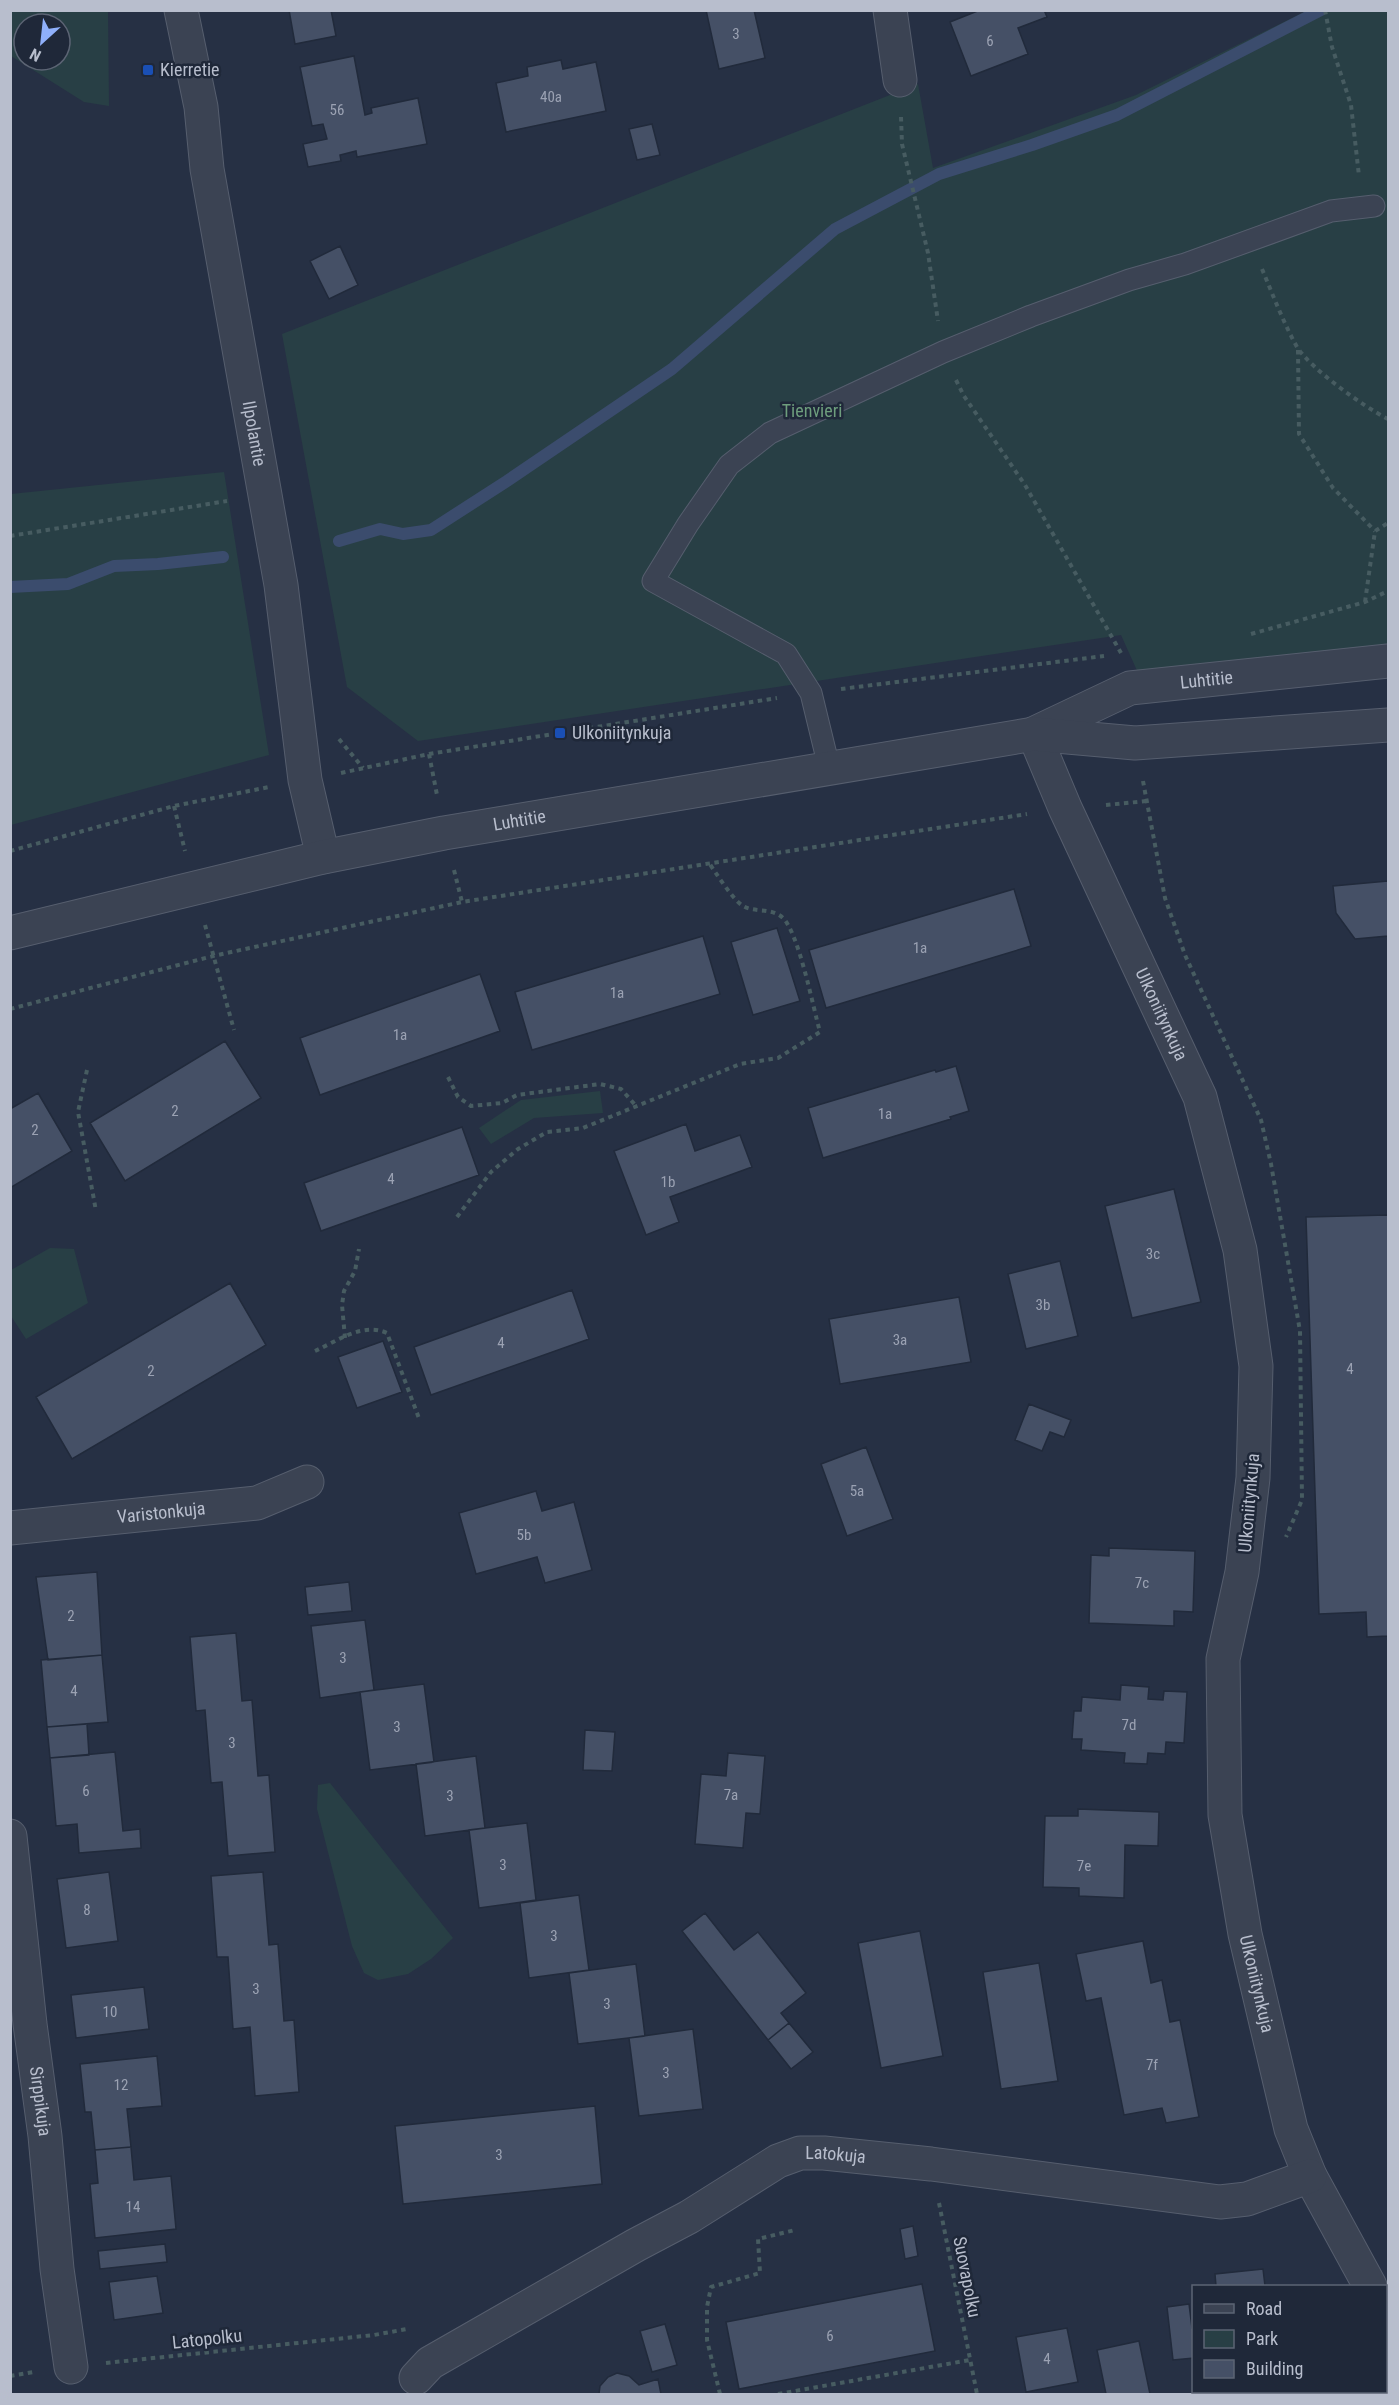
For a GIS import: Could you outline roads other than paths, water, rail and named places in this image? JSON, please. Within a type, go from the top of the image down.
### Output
[{"type":"street","name":"Ilpolantie","points":[[181,10],[201,107],[207,168],[263,496],[281,585],[305,780],[323,857]]},
{"type":"street","points":[[890,10],[900,80]]},
{"type":"street","name":"Luhtitie","points":[[1034,734],[1130,688],[1389,661]]},
{"type":"street","name":"Luhtitie","points":[[10,933],[323,857],[456,831],[1034,734],[1135,743],[1389,725]]},
{"type":"street","name":"Ulkoniitynkuja","points":[[1034,734],[1065,808],[1200,1097],[1240,1250],[1256,1366],[1253,1497],[1245,1554],[1223,1659],[1225,1815],[1245,1934],[1290,2129],[1310,2176],[1369,2285]]},
{"type":"street","name":"Varistonkuja","points":[[10,1528],[257,1503],[307,1482]]},
{"type":"street","name":"Sirppikuja","points":[[10,1836],[46,2145],[57,2269],[71,2367]]},
{"type":"street","name":"Latokuja","points":[[416,2378],[430,2363],[689,2217],[778,2161],[800,2154],[824,2153],[931,2164],[1220,2202],[1247,2199],[1310,2176]]},
{"type":"lane","points":[[829,767],[811,693],[786,654],[653,581],[688,524],[729,465],[770,433],[943,352],[1129,280],[1251,241],[1331,211],[1367,207]]},
{"type":"waterway","points":[[339,541],[380,529],[403,534],[431,530],[672,369],[835,229],[939,174],[1117,115],[1321,10]]},
{"type":"waterway","points":[[10,587],[68,584],[114,566],[223,557]]},
{"type":"place","name":"Kierretie","points":[[148,70]]},
{"type":"place","name":"Ulkoniitynkuja","points":[[560,733]]},
{"type":"park label","name":"Tienvieri","points":[[812,411]]}]
